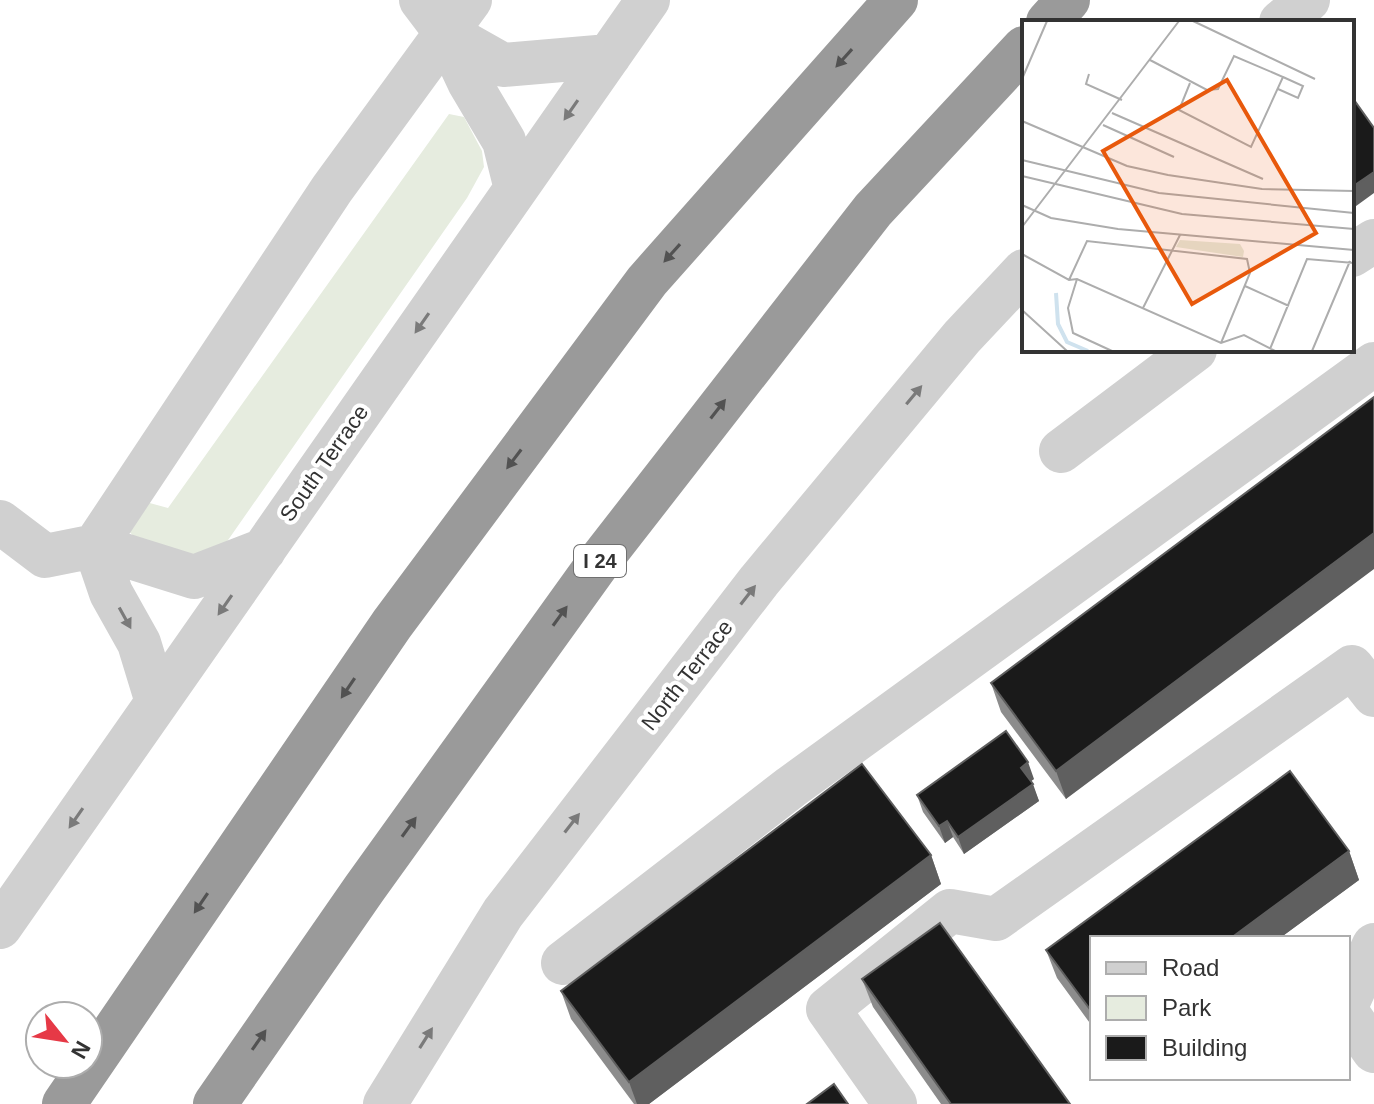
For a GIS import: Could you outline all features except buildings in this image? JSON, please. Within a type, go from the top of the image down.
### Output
[{"type":"highway","points":[[64,1104],[392,624],[647,281],[896,0]]},
{"type":"highway","points":[[1050,20],[1068,0]]},
{"type":"highway","name":"I 24","points":[[215,1104],[364,889],[599,562],[873,210],[1022,50]]},
{"type":"street","name":"South Terrace","points":[[0,927],[648,0]]},
{"type":"street","points":[[1283,20],[1308,0]]},
{"type":"street","points":[[446,11],[503,65],[609,56]]},
{"type":"street","points":[[446,11],[469,82],[504,141],[516,189]]},
{"type":"street","points":[[95,546],[446,11]]},
{"type":"street","points":[[1354,254],[1374,241]]},
{"type":"street","name":"North Terrace","points":[[385,1104],[513,901],[759,581],[962,337],[1022,273]]},
{"type":"street","points":[[1061,451],[1192,352]]},
{"type":"street","points":[[563,963],[791,787],[1374,364]]},
{"type":"street","points":[[0,522],[45,556],[95,546],[194,577],[264,550]]},
{"type":"street","points":[[95,546],[111,593],[139,643],[157,702]]},
{"type":"street","points":[[895,1104],[828,1009],[950,911],[996,919],[1352,667],[1374,695]]},
{"type":"street","points":[[1350,998],[1374,945]]},
{"type":"street","points":[[1350,1017],[1374,1051]]},
{"type":"green space","points":[[449,114],[464,117],[482,151],[484,167],[467,198],[219,553],[153,557],[124,526],[146,502],[168,508]]}]
